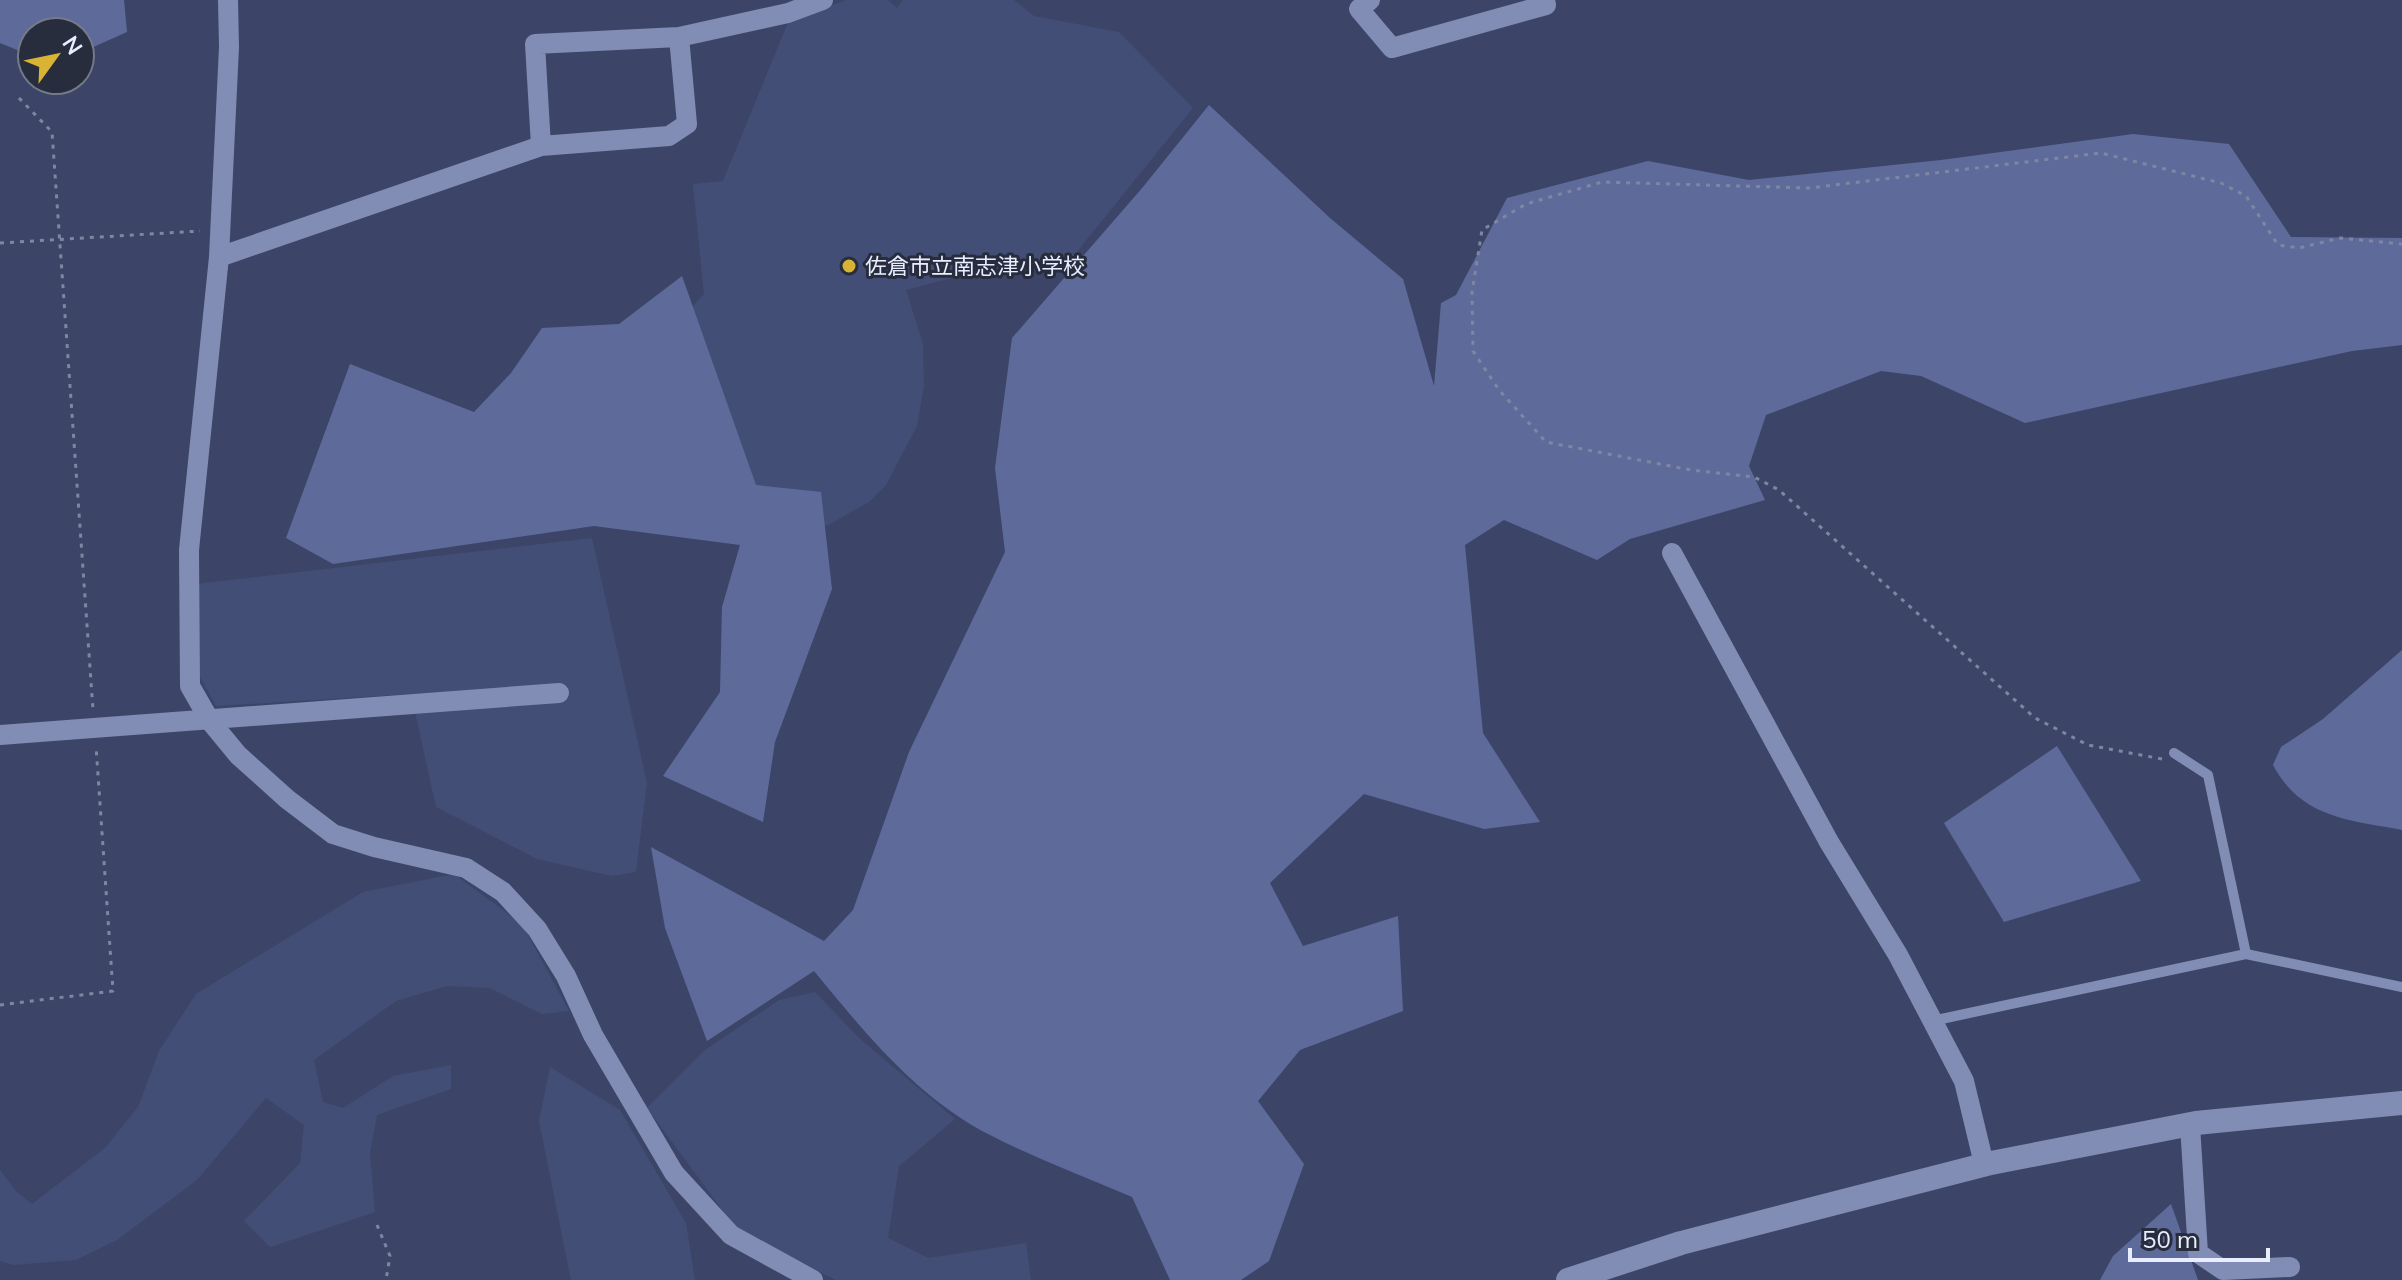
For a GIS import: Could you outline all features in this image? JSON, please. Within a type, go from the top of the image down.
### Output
[{"type":"street","points":[[228,0],[229,47],[219,257],[189,550],[190,686],[210,721],[238,755],[287,799],[333,834],[374,847],[466,868],[503,892],[537,929],[559,964],[593,1035],[674,1173],[731,1235],[813,1280]]},
{"type":"street","points":[[541,146],[535,44],[679,37],[788,13],[823,0]]},
{"type":"street","points":[[1370,0],[1359,9],[1392,48],[1546,5],[1545,0]]},
{"type":"street","points":[[219,257],[541,146],[669,136],[678,132],[687,124],[679,37]]},
{"type":"street","points":[[1672,553],[1829,842],[1964,1081],[1984,1164]]},
{"type":"street","points":[[0,735],[559,693]]},
{"type":"street","points":[[1568,1280],[1681,1243],[1984,1164],[2190,1125],[2402,1103]]},
{"type":"street","points":[[2190,1125],[2198,1253],[2223,1270],[2290,1267]]},
{"type":"lane","points":[[2174,753],[2208,775],[2246,954]]},
{"type":"lane","points":[[1932,1021],[2246,954],[2402,987]]},
{"type":"path","points":[[0,1005],[113,991],[52,132],[19,98]]},
{"type":"path","points":[[2191,764],[2088,745],[2035,718],[1779,490],[1754,477],[1691,470],[1546,442],[1499,390],[1473,351],[1472,292],[1482,230],[1526,204],[1602,182],[1809,188],[2101,153],[2221,183],[2246,196],[2278,245],[2299,248],[2340,238],[2402,244]]},
{"type":"path","points":[[0,243],[220,230]]},
{"type":"path","points":[[377,1225],[390,1256],[386,1280]]},
{"type":"shaded area","points":[[0,0],[124,0],[127,32],[96,46],[96,16],[16,16],[16,50],[0,43]]},
{"type":"shaded area","name":"佐倉市立南志津小学校","points":[[846,0],[888,0],[897,8],[903,0],[1014,0],[1034,16],[1119,32],[1193,108],[1063,269],[1008,263],[906,290],[923,344],[924,386],[917,426],[886,485],[869,502],[828,525],[784,528],[746,500],[683,317],[704,294],[693,184],[723,181],[789,20]]},
{"type":"shaded area","points":[[1209,105],[1330,218],[1403,279],[1434,386],[1441,303],[1456,295],[1507,198],[1648,161],[1749,180],[1941,160],[2133,134],[2229,144],[2291,237],[2402,238],[2402,345],[2352,351],[2025,423],[1921,376],[1881,371],[1766,415],[1749,466],[1765,500],[1630,539],[1597,560],[1504,520],[1465,545],[1483,733],[1540,822],[1484,829],[1364,794],[1270,883],[1303,946],[1398,916],[1403,1011],[1300,1050],[1258,1101],[1304,1164],[1269,1261],[1241,1280],[1170,1280],[1132,1197],[992,1136],[941,1104],[873,1041],[814,971],[707,1041],[665,928],[651,847],[824,941],[853,910],[909,752],[1005,552],[995,468],[1012,338],[1143,187]]},
{"type":"shaded area","points":[[682,276],[756,485],[821,492],[832,589],[775,742],[763,822],[663,776],[720,692],[722,607],[740,545],[594,526],[333,564],[286,538],[350,364],[474,412],[511,373],[542,328],[619,324]]},
{"type":"shaded area","points":[[592,538],[647,783],[636,872],[612,876],[537,859],[436,807],[411,694],[216,706],[198,673],[195,584]]},
{"type":"shaded area","points":[[2402,650],[2402,830],[2345,819],[2312,806],[2284,783],[2273,765],[2281,747],[2323,719]]},
{"type":"shaded area","points":[[2057,746],[2141,881],[2004,922],[1944,823]]},
{"type":"shaded area","points":[[454,874],[522,924],[569,1011],[542,1014],[490,988],[447,986],[396,1001],[314,1060],[323,1102],[343,1108],[393,1076],[451,1065],[451,1089],[377,1115],[370,1153],[375,1212],[270,1247],[244,1221],[300,1163],[304,1125],[266,1098],[197,1180],[117,1240],[76,1260],[13,1265],[0,1261],[0,1170],[16,1191],[32,1204],[105,1148],[138,1107],[159,1051],[196,994],[363,892]]},
{"type":"shaded area","points":[[815,992],[859,1038],[955,1119],[899,1166],[888,1238],[928,1258],[1026,1243],[1031,1280],[836,1280],[740,1234],[647,1108],[705,1050],[779,1000]]},
{"type":"shaded area","points":[[550,1067],[620,1110],[686,1223],[695,1280],[571,1280],[539,1121]]},
{"type":"shaded area","points":[[2171,1204],[2198,1280],[2100,1280],[2113,1256]]},
{"type":"place","name":"佐倉市立南志津小学校","points":[[849,266]]}]
